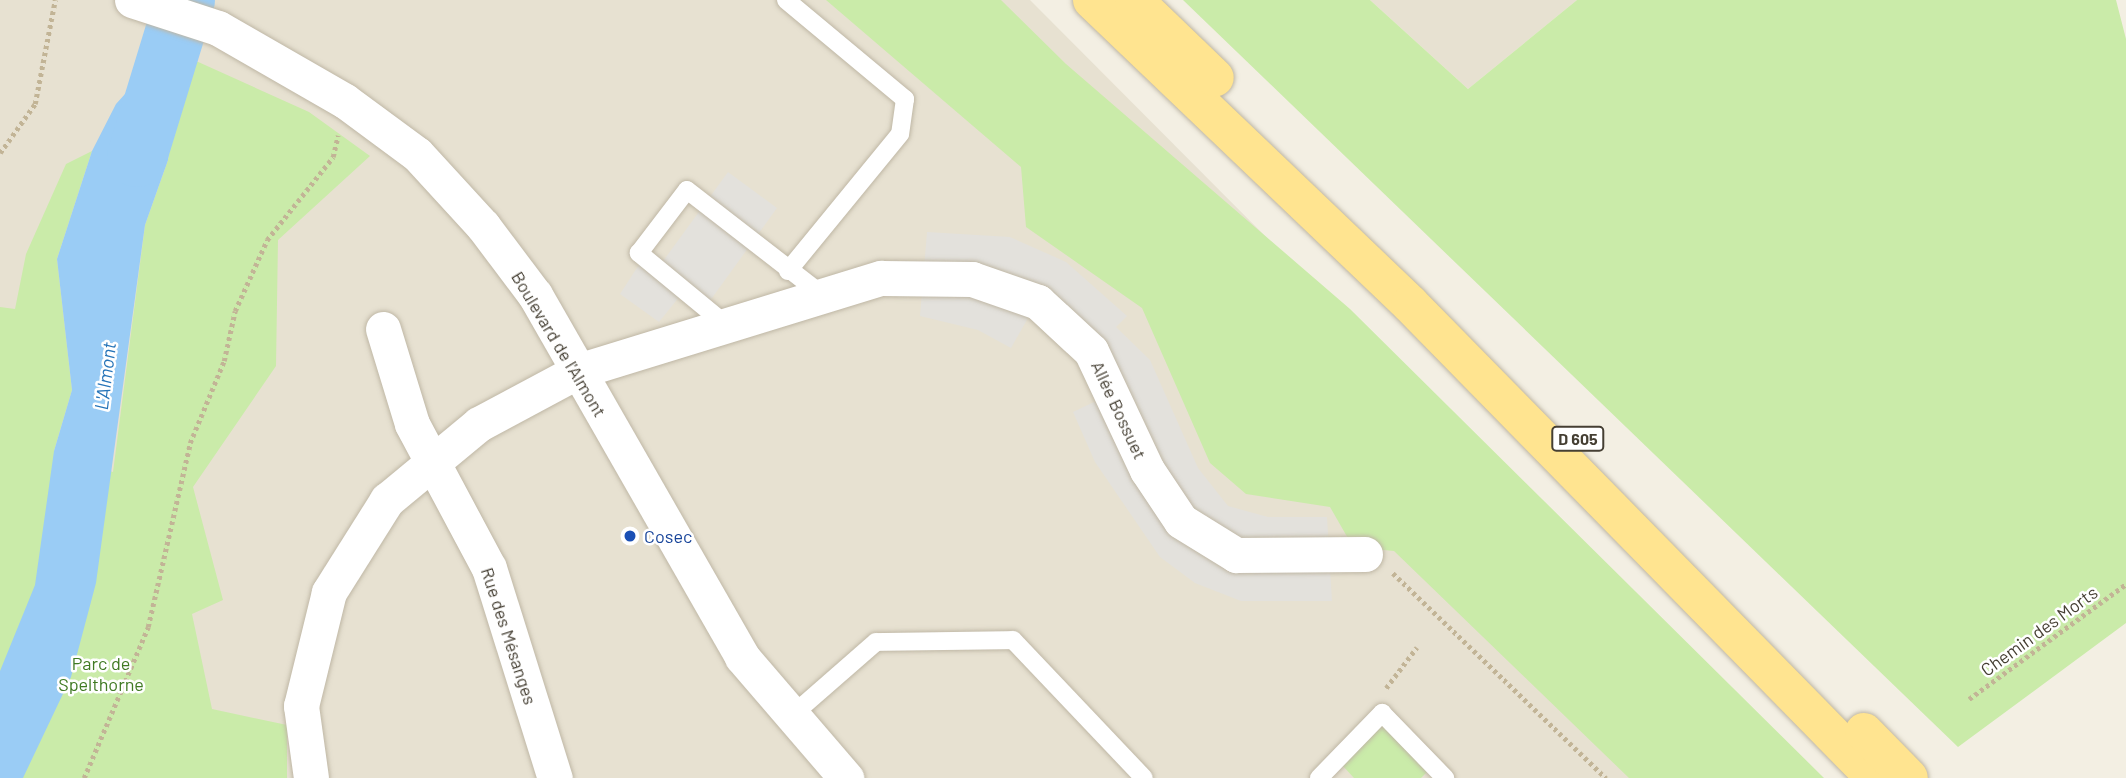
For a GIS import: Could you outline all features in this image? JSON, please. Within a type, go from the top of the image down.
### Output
[{"type":"main road","name":"D 605","points":[[1092,0],[1410,304],[1875,778]]},
{"type":"main road","name":"D 605","points":[[1134,0],[1684,545],[1909,778]]},
{"type":"street","name":"Boulevard de l'Almont","points":[[137,1],[218,29],[345,101],[417,154],[483,226],[535,295],[697,587],[790,717],[838,777]]},
{"type":"street","name":"Allée Bossuet","points":[[311,778],[301,706],[329,592],[387,500],[479,424],[578,371],[821,294],[925,274],[972,279],[1038,302],[1091,351],[1147,470],[1181,521],[1236,555],[1365,554]]},
{"type":"street","name":"Rue des Mésanges","points":[[383,329],[412,424],[489,569],[555,778]]},
{"type":"lane","points":[[786,0],[905,99],[900,134],[788,271]]},
{"type":"lane","points":[[724,324],[639,253],[687,190],[821,294]]},
{"type":"lane","points":[[790,717],[876,642],[1013,640],[1144,778]]},
{"type":"lane","points":[[1319,778],[1382,713],[1446,778]]},
{"type":"path","points":[[0,153],[34,104],[55,0]]},
{"type":"path","points":[[84,778],[148,627],[190,443],[224,361],[235,311],[267,240],[333,157],[345,101]]},
{"type":"path","points":[[1365,554],[1402,579],[1606,778]]},
{"type":"path","name":"Chemin des Morts","points":[[1969,699],[2126,584]]},
{"type":"path","points":[[1382,713],[1387,682],[1417,648]]},
{"type":"shaded area","points":[[0,0],[1030,0],[1805,778],[0,778]]},
{"type":"shaded area","points":[[1370,0],[1577,0],[1468,89]]},
{"type":"shaded area","points":[[728,172],[777,208],[704,309],[684,291],[659,322],[620,294],[644,257],[658,268]]},
{"type":"shaded area","points":[[927,232],[1010,237],[1066,262],[1127,316],[1116,327],[1150,360],[1198,468],[1228,506],[1268,517],[1327,517],[1332,601],[1241,601],[1195,583],[1160,557],[1095,462],[1073,412],[1113,393],[1037,302],[1011,348],[978,330],[920,316]]},
{"type":"green space","points":[[826,0],[1001,0],[1066,64],[1350,309],[1824,778],[1629,778],[1394,551],[1353,547],[1330,507],[1246,494],[1210,463],[1142,308],[1026,227],[1021,167]]},
{"type":"green space","points":[[1183,0],[1370,0],[1468,89],[1577,0],[2116,0],[2126,39],[2126,623],[1958,747]]},
{"type":"green space","name":"Parc de Spelthorne","points":[[185,56],[309,112],[370,156],[278,240],[276,366],[193,487],[223,600],[192,614],[212,709],[287,725],[287,778],[0,778],[0,307],[15,309],[26,254],[66,164],[92,151],[57,259],[72,390],[54,451],[113,472],[145,225],[168,160]]},
{"type":"green space","points":[[1383,725],[1428,771],[1421,778],[1354,778],[1342,765]]},
{"type":"water","points":[[144,73],[177,87],[168,160],[145,225],[96,583],[71,677],[23,778],[0,778],[0,671],[35,585],[54,451],[72,390],[57,259],[92,151],[116,104]]},
{"type":"waterway","name":"L'Almont","points":[[137,157],[185,0]]},
{"type":"place","name":"Cosec","points":[[630,536]]}]
